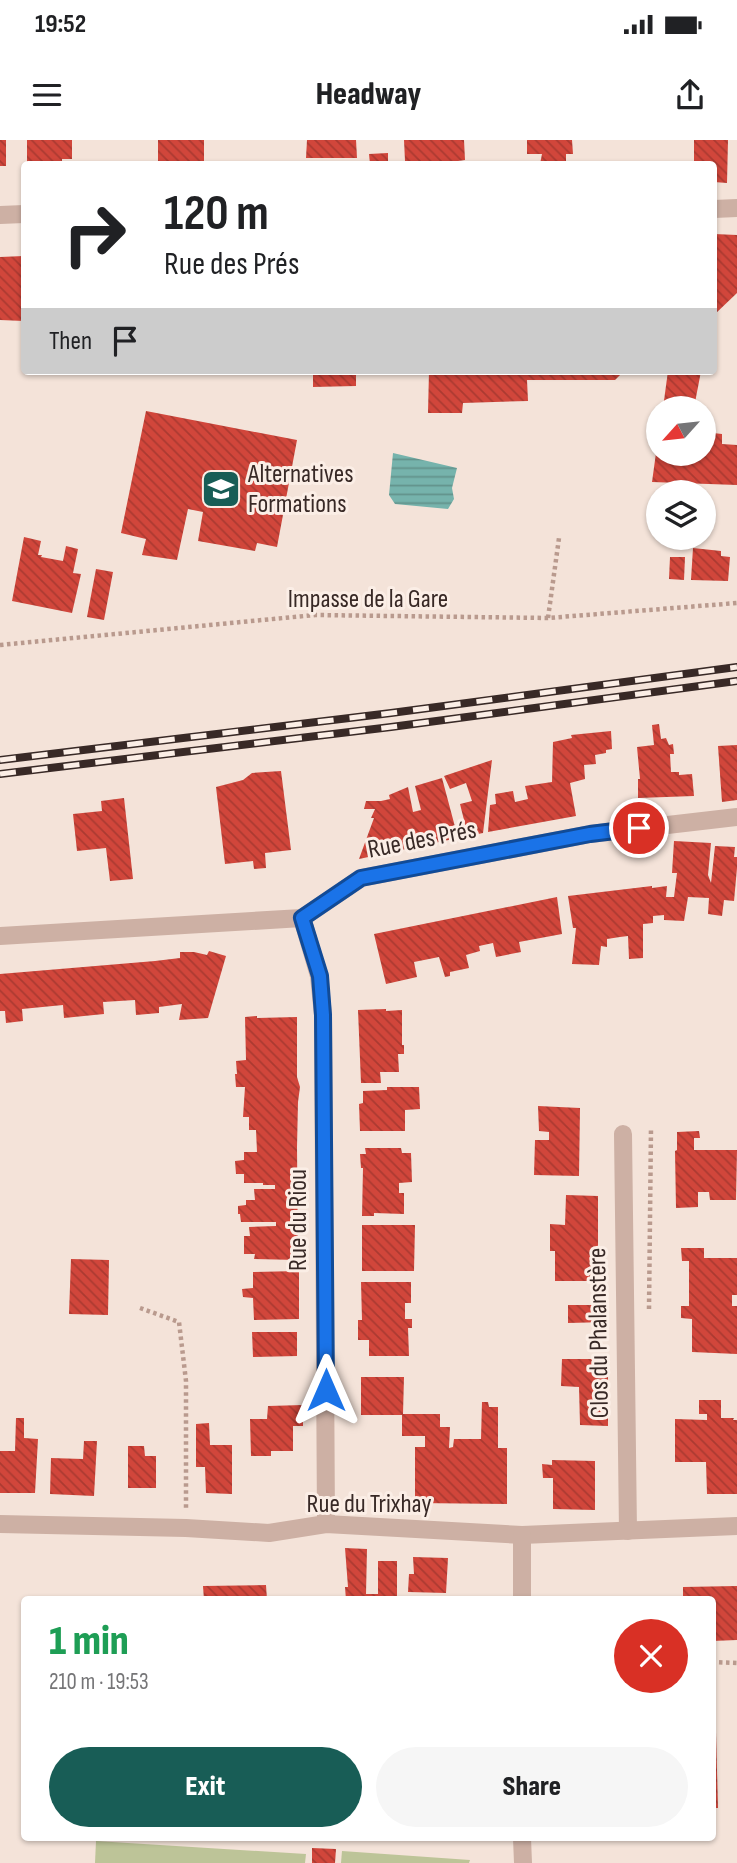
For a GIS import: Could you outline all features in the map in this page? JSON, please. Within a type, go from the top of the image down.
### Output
[{"type":"street","points":[[717,209],[737,208]]},
{"type":"street","points":[[0,215],[21,214]]},
{"type":"street","name":"Rue des Prés","points":[[302,918],[361,878],[590,834],[737,817]]},
{"type":"street","points":[[0,936],[302,918]]},
{"type":"street","name":"Rue du Riou","points":[[302,918],[320,976],[323,1015],[326,1524]]},
{"type":"street","name":"Clos du Phalanstère","points":[[623,1134],[628,1531]]},
{"type":"street","name":"Rue du Trixhay","points":[[0,1524],[186,1528],[269,1534],[326,1524],[522,1535],[737,1526]]},
{"type":"street","points":[[522,1535],[522,1596]]},
{"type":"street","points":[[522,1841],[523,1863]]},
{"type":"path","points":[[548,618],[559,538]]},
{"type":"path","name":"Impasse de la Gare","points":[[0,645],[315,615],[548,618],[737,603]]},
{"type":"path","points":[[141,1308],[178,1322],[187,1381],[186,1528]]},
{"type":"path","points":[[716,1662],[737,1663]]},
{"type":"green space","points":[[96,1841],[306,1854],[305,1863],[95,1863]]},
{"type":"green space","points":[[342,1851],[470,1860],[469,1863],[341,1863]]},
{"type":"water","points":[[393,453],[457,468],[452,488],[454,499],[448,509],[395,504],[389,495]]},
{"type":"building","points":[[0,140],[6,140],[6,166],[0,166]]},
{"type":"building","points":[[27,140],[72,140],[72,159],[27,161]]},
{"type":"building","points":[[158,140],[204,140],[204,161],[158,161]]},
{"type":"building","points":[[307,140],[356,140],[357,158],[306,158]]},
{"type":"building","points":[[404,140],[464,140],[465,160],[405,161]]},
{"type":"building","points":[[527,140],[572,140],[573,154],[566,154],[566,161],[541,161],[542,154],[527,154]]},
{"type":"building","points":[[694,140],[728,140],[727,183],[717,182],[717,161],[694,161]]},
{"type":"building","points":[[388,153],[388,161],[370,161],[369,154]]},
{"type":"building","points":[[717,234],[737,235],[737,293],[717,312]]},
{"type":"building","points":[[21,256],[21,321],[0,320],[0,257]]},
{"type":"building","points":[[313,375],[356,375],[356,386],[313,387]]},
{"type":"building","points":[[429,375],[620,375],[615,380],[527,380],[528,401],[463,403],[462,413],[428,413]]},
{"type":"building","points":[[667,375],[700,375],[696,396],[665,396]]},
{"type":"building","points":[[146,411],[297,440],[277,547],[257,543],[255,551],[198,541],[203,512],[188,509],[177,560],[142,555],[146,539],[121,533]]},
{"type":"building","points":[[716,433],[722,434],[722,444],[737,445],[737,485],[716,484],[716,480],[652,480],[654,466],[716,466]]},
{"type":"building","points":[[24,537],[41,541],[38,555],[42,555],[41,557],[63,561],[66,546],[78,549],[73,573],[81,574],[72,613],[12,601]]},
{"type":"building","points":[[693,550],[721,551],[721,556],[730,557],[728,581],[691,580]]},
{"type":"building","points":[[670,557],[685,557],[684,580],[669,579]]},
{"type":"building","points":[[96,569],[113,572],[104,620],[87,617]]},
{"type":"building","points":[[659,724],[661,739],[666,738],[669,745],[673,744],[674,754],[670,754],[671,772],[679,772],[679,775],[692,774],[694,796],[638,798],[640,779],[637,747],[654,745],[652,725]]},
{"type":"building","points":[[611,731],[612,749],[595,755],[596,764],[584,765],[585,779],[570,783],[576,816],[488,832],[490,805],[496,804],[495,794],[513,791],[515,802],[528,799],[525,786],[552,782],[553,742],[572,738],[571,735]]},
{"type":"building","points":[[737,745],[737,800],[722,802],[718,746]]},
{"type":"building","points":[[492,760],[483,833],[468,836],[460,804],[472,801],[466,783],[450,789],[444,776]]},
{"type":"building","points":[[281,771],[291,850],[265,853],[266,868],[254,869],[253,861],[225,864],[216,787],[243,780],[252,773]]},
{"type":"building","points":[[442,778],[458,838],[359,859],[374,818],[371,818],[375,809],[364,809],[366,801],[390,799],[389,795],[408,787],[413,812],[421,810],[415,786]]},
{"type":"building","points":[[124,798],[133,879],[110,881],[106,848],[77,851],[73,814],[102,811],[101,801]]},
{"type":"building","points":[[674,841],[711,843],[708,875],[711,883],[715,846],[735,847],[737,868],[734,901],[724,900],[722,916],[708,914],[709,898],[688,897],[684,921],[664,920],[664,915],[653,916],[653,923],[643,924],[643,958],[629,959],[628,936],[607,939],[607,947],[601,946],[599,965],[572,964],[576,928],[573,928],[568,896],[667,886],[666,897],[674,897],[677,873],[672,873]]},
{"type":"building","points":[[557,897],[562,934],[519,942],[521,952],[496,957],[493,943],[479,946],[480,951],[466,955],[469,968],[450,972],[450,976],[445,977],[439,957],[414,962],[417,977],[386,984],[374,934]]},
{"type":"building","points":[[209,951],[226,956],[208,1018],[179,1020],[182,1004],[159,1007],[159,1013],[136,1015],[135,1000],[103,1002],[104,1014],[64,1018],[63,1005],[22,1009],[23,1021],[6,1023],[5,1011],[0,1011],[0,974],[155,961],[180,958],[180,952],[207,955]]},
{"type":"building","points":[[358,1010],[402,1010],[404,1054],[398,1054],[399,1072],[380,1072],[381,1083],[361,1083]]},
{"type":"building","points":[[245,1017],[297,1017],[297,1077],[300,1087],[297,1147],[298,1260],[254,1259],[255,1254],[244,1254],[244,1236],[250,1236],[249,1227],[276,1226],[276,1222],[241,1222],[238,1214],[238,1206],[246,1205],[246,1200],[255,1200],[254,1189],[275,1189],[275,1185],[244,1183],[244,1174],[236,1174],[235,1161],[244,1160],[244,1152],[257,1152],[256,1130],[249,1130],[249,1117],[243,1117],[245,1087],[236,1087],[235,1074],[236,1061],[246,1060]]},
{"type":"building","points":[[387,1087],[419,1087],[420,1109],[405,1110],[405,1131],[360,1131],[359,1104],[363,1103],[363,1091],[387,1090]]},
{"type":"building","points":[[538,1106],[580,1108],[579,1176],[534,1175],[535,1140],[549,1140],[549,1132],[539,1131]]},
{"type":"building","points":[[699,1131],[700,1138],[694,1138],[694,1150],[737,1150],[736,1200],[710,1200],[709,1192],[698,1192],[698,1207],[676,1208],[677,1132]]},
{"type":"building","points":[[365,1148],[401,1148],[402,1153],[411,1153],[412,1182],[399,1183],[399,1193],[404,1193],[404,1214],[374,1213],[374,1216],[362,1216],[363,1168],[360,1154],[366,1154]]},
{"type":"building","points":[[566,1195],[598,1196],[598,1281],[555,1281],[555,1251],[550,1251],[550,1224],[565,1225]]},
{"type":"building","points":[[362,1225],[415,1225],[414,1271],[362,1271]]},
{"type":"building","points":[[681,1248],[704,1248],[704,1258],[737,1258],[737,1295],[732,1295],[732,1306],[737,1306],[737,1354],[692,1352],[692,1319],[681,1318],[681,1306],[689,1306],[689,1261],[682,1261]]},
{"type":"building","points":[[71,1259],[109,1260],[108,1315],[69,1314]]},
{"type":"building","points":[[299,1271],[299,1319],[254,1320],[253,1298],[243,1297],[242,1289],[253,1288],[253,1272]]},
{"type":"building","points":[[361,1282],[411,1282],[411,1303],[405,1303],[405,1319],[412,1319],[412,1328],[408,1328],[409,1356],[369,1356],[369,1340],[358,1340],[358,1320],[362,1320]]},
{"type":"building","points":[[568,1305],[607,1305],[607,1322],[568,1323]]},
{"type":"building","points":[[252,1332],[297,1332],[297,1356],[253,1357]]},
{"type":"building","points":[[562,1359],[608,1359],[608,1426],[580,1425],[579,1387],[561,1386]]},
{"type":"building","points":[[361,1377],[404,1377],[403,1414],[440,1414],[440,1427],[450,1427],[449,1448],[453,1447],[454,1439],[481,1439],[482,1402],[488,1402],[489,1407],[498,1407],[498,1448],[507,1448],[507,1504],[415,1503],[415,1447],[425,1447],[425,1436],[402,1436],[402,1415],[361,1415]]},
{"type":"building","points":[[699,1400],[721,1400],[721,1418],[737,1420],[737,1494],[707,1494],[706,1462],[675,1462],[675,1419],[707,1420],[707,1414],[699,1414]]},
{"type":"building","points":[[303,1405],[303,1426],[293,1426],[293,1451],[271,1451],[271,1456],[251,1456],[250,1419],[267,1419],[268,1406]]},
{"type":"building","points":[[16,1418],[24,1418],[24,1438],[38,1439],[35,1493],[0,1493],[0,1451],[15,1451]]},
{"type":"building","points":[[209,1423],[210,1445],[232,1445],[232,1494],[206,1493],[205,1467],[196,1467],[196,1424]]},
{"type":"building","points":[[84,1441],[97,1441],[94,1496],[50,1494],[51,1458],[83,1459]]},
{"type":"building","points":[[128,1446],[144,1446],[145,1456],[156,1456],[156,1488],[128,1488]]},
{"type":"building","points":[[552,1460],[595,1461],[595,1510],[553,1509],[553,1478],[543,1478],[542,1464],[552,1465]]},
{"type":"building","points":[[345,1548],[367,1549],[366,1594],[378,1594],[378,1561],[397,1561],[397,1596],[346,1596],[345,1587],[348,1587]]},
{"type":"building","points":[[413,1557],[448,1558],[446,1593],[408,1592],[409,1574],[414,1574]]},
{"type":"building","points":[[266,1585],[267,1596],[204,1596],[203,1586]]},
{"type":"building","points":[[737,1586],[737,1640],[716,1641],[716,1596],[683,1596],[683,1587]]},
{"type":"building","points":[[716,1733],[718,1808],[716,1808]]},
{"type":"building","points":[[312,1848],[336,1849],[335,1863],[312,1863]]},
{"type":"railway","points":[[0,760],[391,713],[737,667]]},
{"type":"railway","points":[[0,774],[391,727],[737,681]]},
{"type":"place","name":"Alternatives Formations","points":[[221,489]]},
{"type":"route","points":[[326,1390],[323,1015],[320,976],[302,918],[361,878],[590,834],[639,828]]}]
